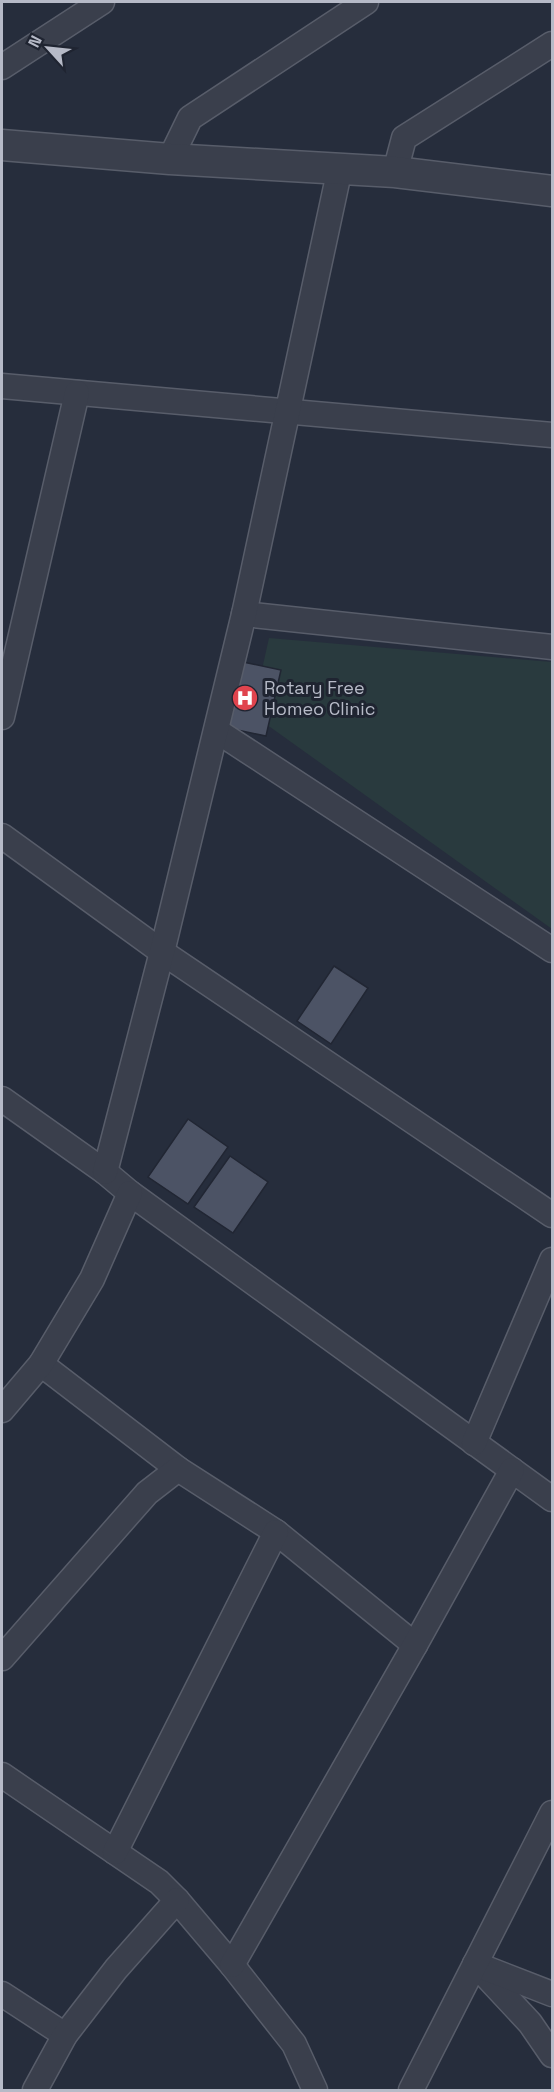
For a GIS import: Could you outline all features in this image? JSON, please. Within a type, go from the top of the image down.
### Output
[{"type":"street","points":[[2,67],[102,2]]},
{"type":"street","points":[[170,159],[190,118],[366,2]]},
{"type":"street","points":[[395,172],[404,138],[552,44]]},
{"type":"street","points":[[2,145],[170,159],[395,172],[552,191]]},
{"type":"street","points":[[105,1172],[217,731],[340,168]]},
{"type":"street","points":[[2,386],[552,435]]},
{"type":"street","points":[[2,717],[76,393]]},
{"type":"street","points":[[244,614],[552,647]]},
{"type":"street","points":[[217,731],[552,950]]},
{"type":"street","points":[[2,836],[162,952],[552,1215]]},
{"type":"street","points":[[2,1099],[552,1499]]},
{"type":"street","points":[[2,1410],[40,1364],[92,1279],[130,1193]]},
{"type":"street","points":[[474,1443],[552,1260]]},
{"type":"street","points":[[40,1364],[178,1469],[276,1532],[416,1645]]},
{"type":"street","points":[[2,1658],[147,1493],[178,1469]]},
{"type":"street","points":[[232,1965],[416,1645],[512,1470]]},
{"type":"street","points":[[115,1852],[276,1532]]},
{"type":"street","points":[[2,1774],[159,1882],[177,1899],[294,2044],[315,2091]]},
{"type":"street","points":[[414,2089],[552,1813]]},
{"type":"street","points":[[34,2091],[65,2035],[116,1969],[177,1899]]},
{"type":"street","points":[[476,1964],[552,1994]]},
{"type":"street","points":[[476,1964],[530,2023],[552,2055]]},
{"type":"street","points":[[2,1994],[65,2035]]},
{"type":"shaded area","points":[[269,638],[552,662],[552,929],[252,714]]},
{"type":"building","points":[[243,662],[281,670],[266,736],[228,728]]},
{"type":"building","points":[[334,966],[368,988],[331,1044],[297,1021]]},
{"type":"building","points":[[188,1119],[228,1147],[188,1204],[148,1177]]},
{"type":"building","points":[[230,1156],[268,1182],[233,1233],[194,1207]]},
{"type":"place","name":"Rotary Free Homeo Clinic","points":[[245,698]]}]
